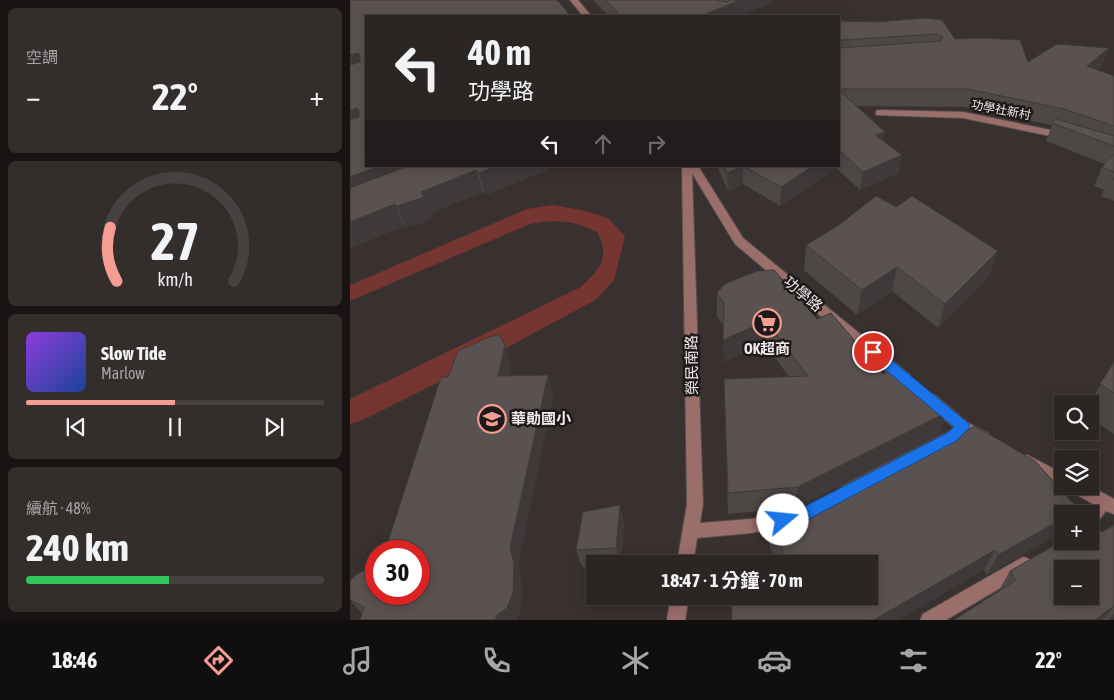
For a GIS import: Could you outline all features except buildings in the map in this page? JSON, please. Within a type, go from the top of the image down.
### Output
[{"type":"street","points":[[574,0],[586,15]]},
{"type":"street","name":"功學社新村","points":[[879,113],[962,115],[1074,138]]},
{"type":"street","name":"榮民南路","points":[[687,167],[695,504],[687,555]]},
{"type":"street","name":"功學路","points":[[694,167],[739,241],[957,432],[996,444]]},
{"type":"street","points":[[1013,453],[1054,476]]},
{"type":"street","points":[[1092,495],[1109,504],[1099,512]]},
{"type":"street","points":[[691,531],[751,526],[798,517],[807,513]]},
{"type":"street","points":[[930,620],[1039,556]]},
{"type":"street","points":[[676,620],[678,605]]},
{"type":"shaded area","points":[[553,205],[586,211],[608,218],[625,236],[614,280],[597,299],[495,354],[363,420],[350,424],[350,399],[581,287],[598,268],[603,256],[603,249],[597,232],[589,228],[556,221],[539,222],[530,224],[350,301],[350,285],[527,209]]},
{"type":"place","name":"OK超商","points":[[767,323]]},
{"type":"place","name":"華勛國小","points":[[492,419]]},
{"type":"route","points":[[783,520],[798,517],[952,437],[963,427],[873,352]]}]
